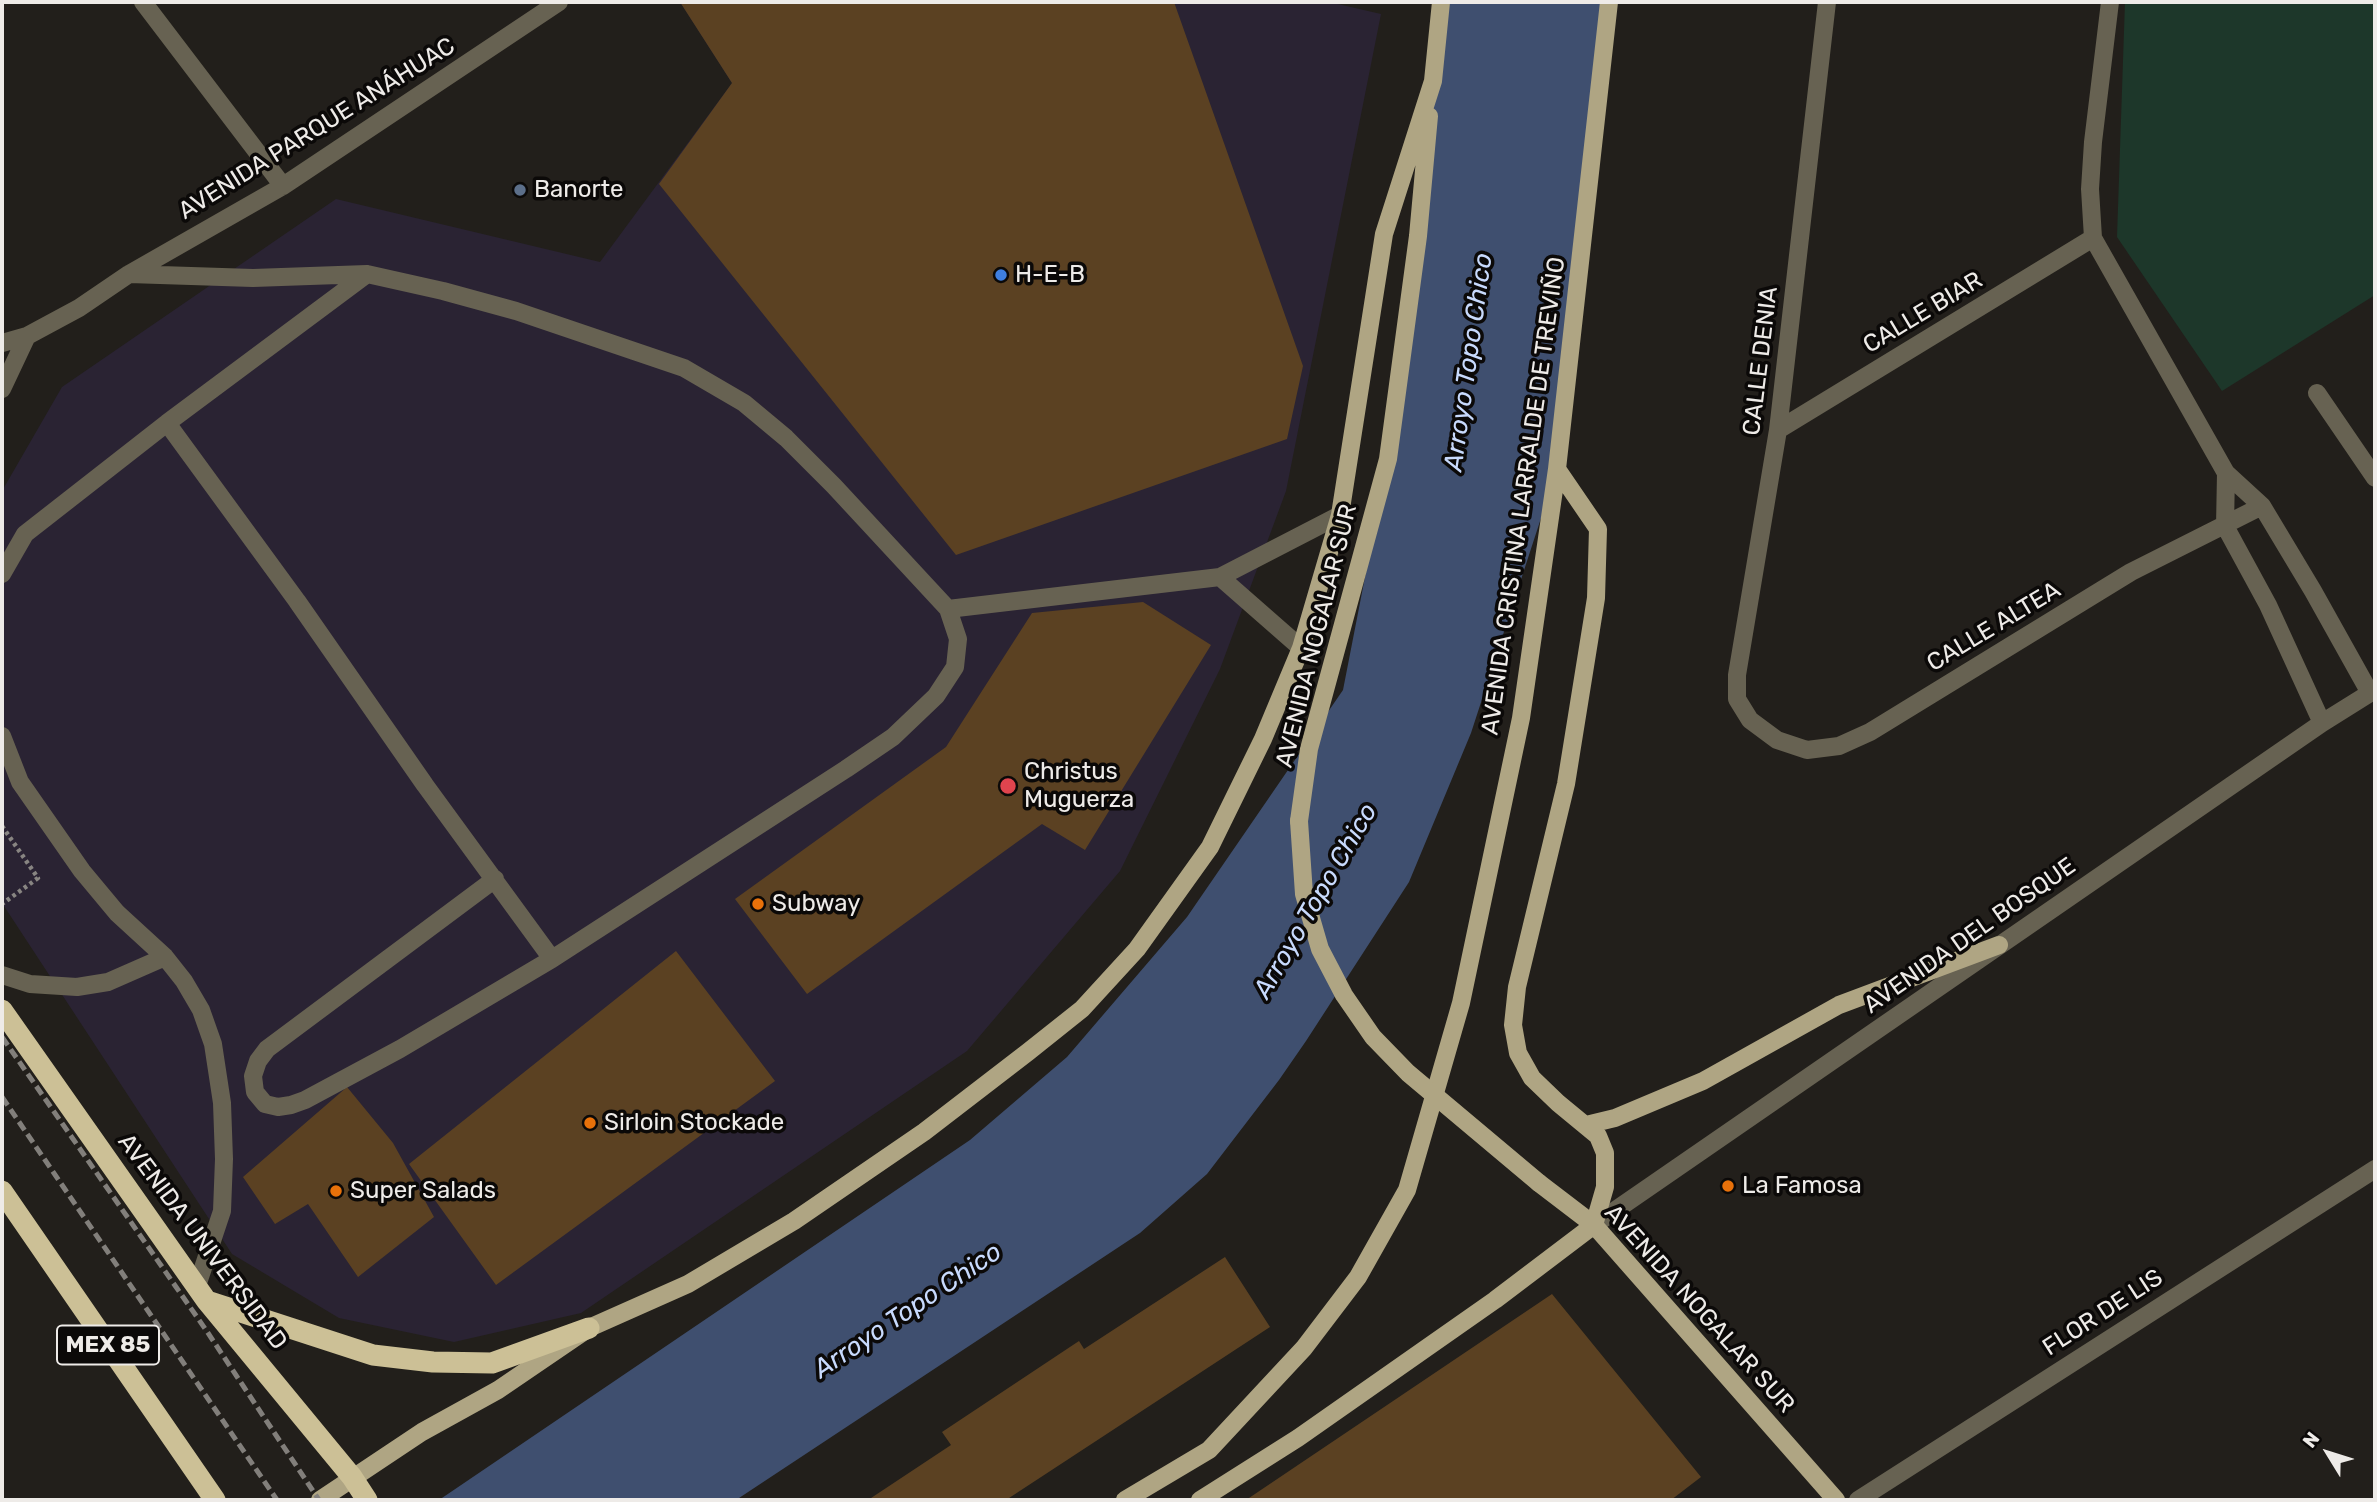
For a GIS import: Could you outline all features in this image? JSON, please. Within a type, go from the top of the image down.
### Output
[{"type":"highway","name":"AVENIDA UNIVERSIDAD","points":[[2,1010],[201,1293],[367,1500]]},
{"type":"highway","name":"MEX 85","points":[[2,1191],[215,1500]]},
{"type":"highway","points":[[201,1293],[373,1355],[433,1362],[492,1363],[589,1328]]},
{"type":"main road","points":[[320,1500],[422,1432],[498,1390],[589,1328],[688,1284],[794,1221],[924,1132],[1082,1009],[1137,949],[1210,847],[1263,739],[1301,648],[1340,515],[1384,234],[1433,81],[1441,2]]},
{"type":"main road","name":"AVENIDA CRISTINA LARRALDE DE TREVIÑO","points":[[1125,1500],[1209,1450],[1304,1348],[1358,1277],[1407,1189],[1461,1003],[1518,732],[1557,469],[1609,2]]},
{"type":"main road","name":"AVENIDA NOGALAR SUR","points":[[1433,81],[1418,236],[1388,459],[1309,749],[1298,821],[1304,894],[1320,949],[1344,995],[1373,1037],[1408,1073],[1539,1183],[1594,1224],[1836,1500]]},
{"type":"main road","points":[[1200,1500],[1309,1431],[1495,1300],[1594,1224],[1605,1188],[1605,1153],[1598,1136],[1532,1078],[1518,1053],[1513,1025],[1517,988],[1566,784],[1596,598],[1598,529],[1557,469]]},
{"type":"main road","points":[[1586,1125],[1615,1118],[1703,1081],[1839,1005],[1999,946]]},
{"type":"street","points":[[143,2],[283,186]]},
{"type":"street","name":"AVENIDA PARQUE ANÁHUAC","points":[[2,343],[27,336],[79,308],[129,274],[283,186],[559,2]]},
{"type":"street","name":"CALLE DENIA","points":[[1750,720],[1737,699],[1737,675],[1778,430],[1827,2]]},
{"type":"street","points":[[2110,2],[2092,154],[2090,189],[2093,238],[2226,473],[2262,506],[2373,692]]},
{"type":"street","name":"CALLE BIAR","points":[[1778,430],[2093,238]]},
{"type":"street","points":[[129,274],[253,278],[366,274],[443,290],[504,307],[684,368],[744,402],[786,439],[834,486],[948,609],[958,639],[955,667],[936,696],[893,737],[552,959],[400,1049],[305,1100],[278,1107],[265,1104],[255,1092],[253,1076],[258,1061],[267,1049],[495,879]]},
{"type":"street","points":[[2,574],[25,534],[167,423],[366,274]]},
{"type":"street","points":[[2,389],[27,336]]},
{"type":"street","points":[[2317,393],[2375,478]]},
{"type":"street","points":[[167,423],[552,959]]},
{"type":"street","points":[[2226,473],[2225,526],[2268,605],[2322,723]]},
{"type":"street","name":"CALLE ALTEA","points":[[1750,720],[1777,740],[1807,750],[1839,746],[1882,725],[2131,572],[2262,506]]},
{"type":"street","points":[[948,609],[1220,577],[1340,515]]},
{"type":"street","points":[[1220,577],[1301,648]]},
{"type":"street","name":"AVENIDA DEL BOSQUE","points":[[1594,1224],[2322,723],[2373,692]]},
{"type":"street","points":[[2,736],[20,782],[82,871],[117,913],[165,957],[184,981],[201,1010],[213,1044],[222,1103],[224,1159],[222,1211],[201,1293]]},
{"type":"street","points":[[2,975],[30,984],[77,987],[108,982],[165,957]]},
{"type":"street","name":"FLOR DE LIS","points":[[1858,1500],[2375,1169]]},
{"type":"path","points":[[2,826],[38,878],[2,904]]},
{"type":"shaded area","points":[[680,2],[1329,2],[1381,14],[1286,491],[1220,669],[1120,871],[967,1051],[581,1313],[454,1342],[339,1318],[232,1254],[2,903],[2,491],[62,387],[336,199],[600,262],[732,83]]},
{"type":"green space","points":[[2125,2],[2375,2],[2375,295],[2222,391],[2117,237]]},
{"type":"water","name":"Arroyo Topo Chico","points":[[1441,2],[1609,2],[1557,469],[1471,733],[1409,882],[1306,1041],[1207,1174],[1140,1233],[736,1500],[439,1500],[970,1140],[1067,1057],[1187,917],[1343,690],[1388,459]]},
{"type":"building","name":"H-E-B","points":[[680,2],[1174,2],[1303,366],[1287,439],[956,555],[659,184],[732,83]]},
{"type":"building","name":"Christus Muguerza","points":[[1143,602],[1211,645],[1085,850],[1042,824],[807,994],[735,899],[946,747],[1032,613]]},
{"type":"building","name":"Sirloin Stockade","points":[[676,951],[775,1081],[496,1285],[409,1164]]},
{"type":"building","name":"Super Salads","points":[[347,1087],[393,1143],[434,1217],[358,1277],[308,1204],[275,1224],[243,1177]]},
{"type":"building","points":[[1225,1257],[1270,1327],[1006,1500],[868,1500],[951,1445],[942,1432],[1079,1341],[1084,1349]]},
{"type":"building","points":[[1552,1294],[1701,1477],[1671,1500],[1246,1500]]},
{"type":"railway","points":[[2,1037],[206,1330],[319,1500]]},
{"type":"railway","points":[[2,1097],[277,1500]]},
{"type":"place","name":"Banorte","points":[[520,190]]},
{"type":"place","name":"H-E-B","points":[[1001,275]]},
{"type":"place","name":"Christus Muguerza","points":[[1008,786]]},
{"type":"place","name":"Subway","points":[[758,904]]},
{"type":"place","name":"Sirloin Stockade","points":[[590,1123]]},
{"type":"place","name":"La Famosa","points":[[1728,1186]]},
{"type":"place","name":"Super Salads","points":[[336,1191]]}]
